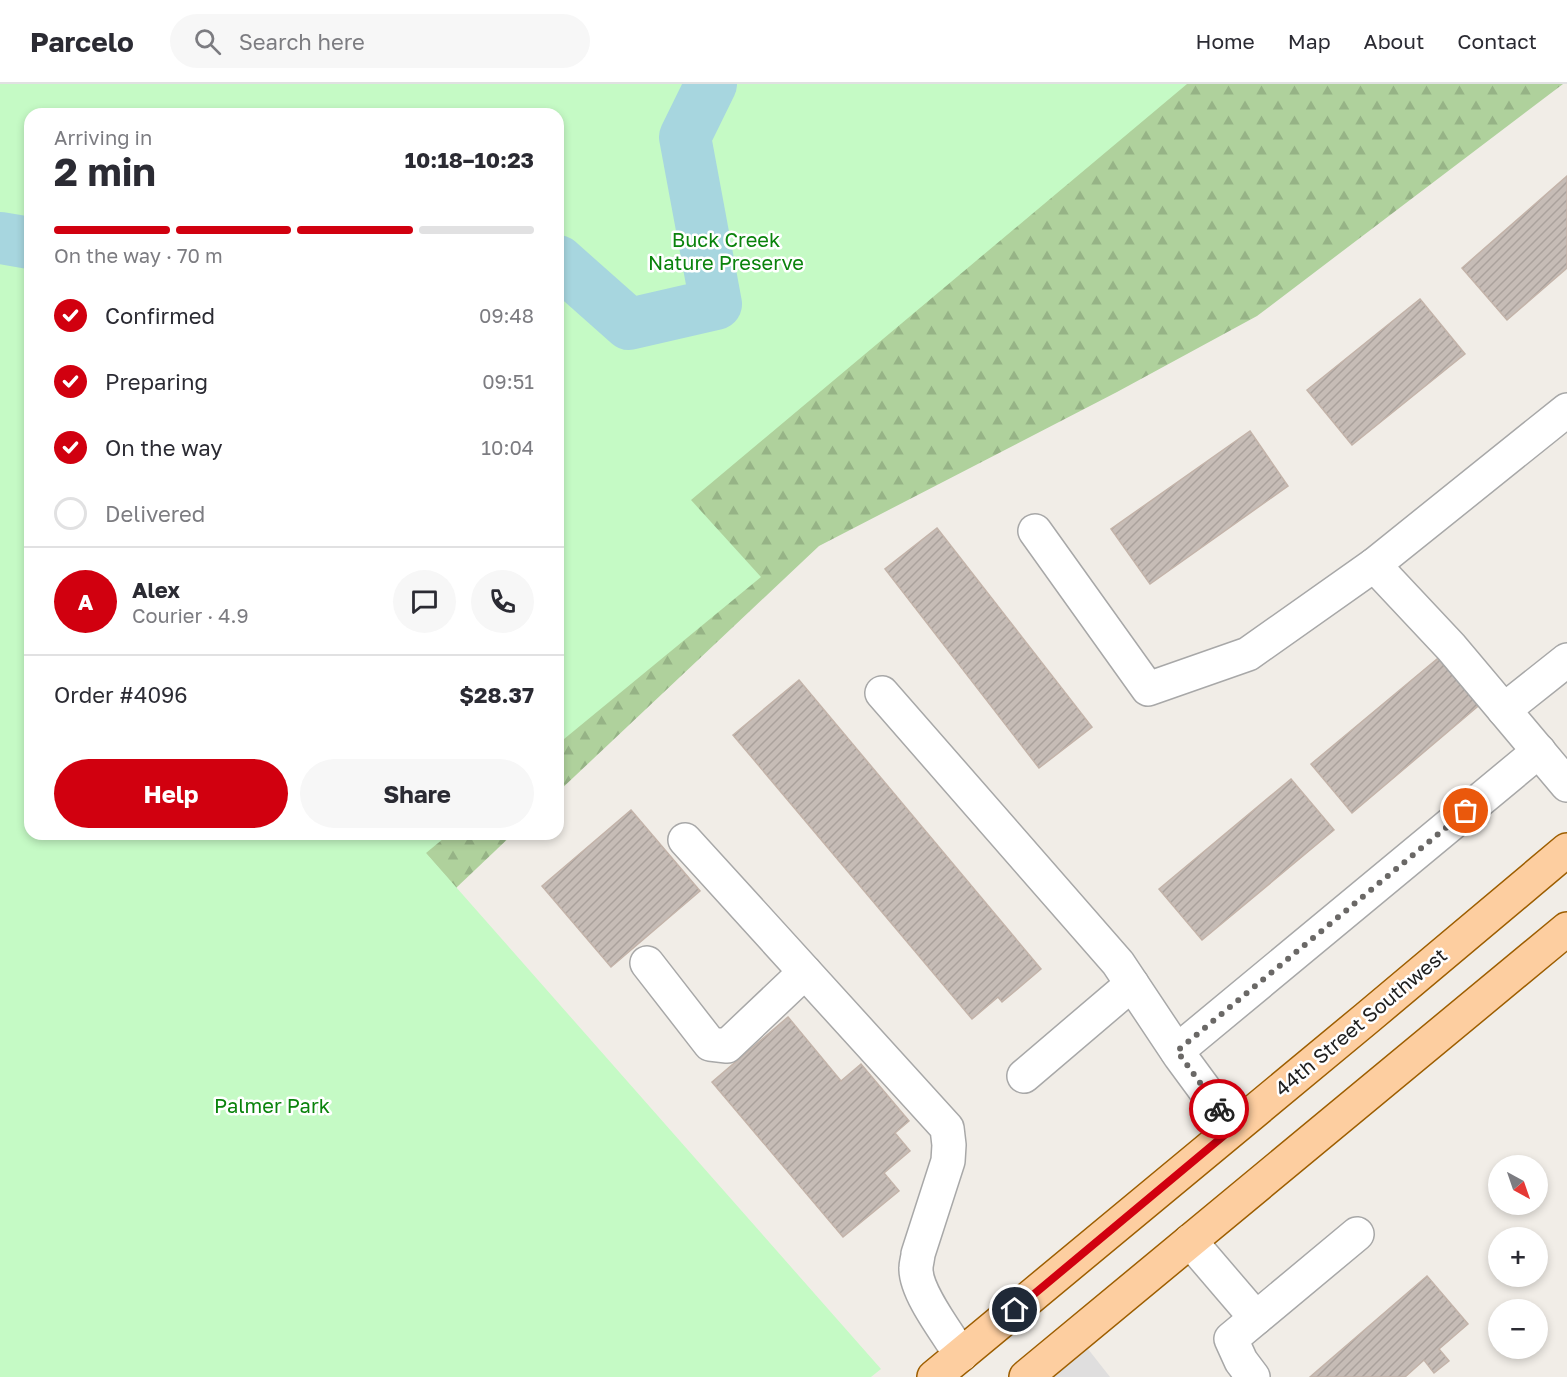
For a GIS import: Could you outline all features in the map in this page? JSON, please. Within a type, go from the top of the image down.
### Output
[{"type":"main road","name":"44th Street Southwest","points":[[934,1377],[1567,850]]},
{"type":"main road","points":[[1026,1377],[1567,929]]},
{"type":"lane","points":[[1035,531],[1148,689],[1248,654],[1374,565],[1567,410]]},
{"type":"lane","points":[[1374,565],[1451,647],[1567,785]]},
{"type":"lane","points":[[1504,710],[1567,660]]},
{"type":"lane","points":[[882,693],[1118,963],[1177,1051],[1233,1128]]},
{"type":"lane","points":[[1177,1051],[1539,751]]},
{"type":"lane","points":[[685,840],[948,1128],[950,1145],[948,1161],[918,1254],[916,1269],[925,1300],[961,1355]]},
{"type":"lane","points":[[647,963],[710,1044],[727,1046],[805,972]]},
{"type":"lane","points":[[1024,1076],[1132,984]]},
{"type":"lane","points":[[1252,1377],[1241,1361],[1231,1339],[1357,1234]]},
{"type":"lane","points":[[1190,1241],[1256,1318]]},
{"type":"shaded area","points":[[1088,1349],[1110,1377],[1053,1377]]},
{"type":"green space","name":"Buck Creek Nature Preserve","points":[[0,84],[1563,84],[1257,316],[1117,392],[819,546],[564,786],[564,108],[24,108]]},
{"type":"green space","name":"Palmer Park","points":[[0,84],[1187,84],[691,500],[761,577],[564,739],[564,108],[24,108],[24,840],[442,840],[426,853],[881,1369],[871,1377],[0,1377]]},
{"type":"green space","points":[[414,840],[507,840],[456,888]]},
{"type":"building","points":[[1567,176],[1567,268],[1507,320],[1462,268]]},
{"type":"building","points":[[1420,299],[1465,354],[1352,445],[1307,390]]},
{"type":"building","points":[[1250,431],[1288,486],[1150,584],[1111,529]]},
{"type":"building","points":[[937,528],[1092,727],[1039,768],[885,569]]},
{"type":"building","points":[[1443,654],[1483,702],[1352,813],[1311,764]]},
{"type":"building","points":[[799,680],[1041,969],[1002,1002],[998,997],[972,1019],[733,735]]},
{"type":"building","points":[[1291,779],[1334,830],[1202,940],[1159,889]]},
{"type":"building","points":[[631,810],[700,891],[611,967],[542,886]]},
{"type":"building","points":[[788,1017],[841,1081],[861,1064],[909,1121],[895,1133],[910,1151],[884,1173],[899,1191],[843,1237],[712,1082]]},
{"type":"building","points":[[1427,1276],[1468,1324],[1439,1349],[1449,1361],[1434,1373],[1424,1360],[1405,1377],[1310,1377]]},
{"type":"waterway","points":[[564,266],[629,324],[716,304],[685,137],[711,84]]},
{"type":"waterway","points":[[0,238],[24,242]]},
{"type":"way so far","points":[[1219,1109],[1177,1051],[1466,811]]},
{"type":"route","points":[[1015,1310],[1233,1128],[1219,1109]]}]
